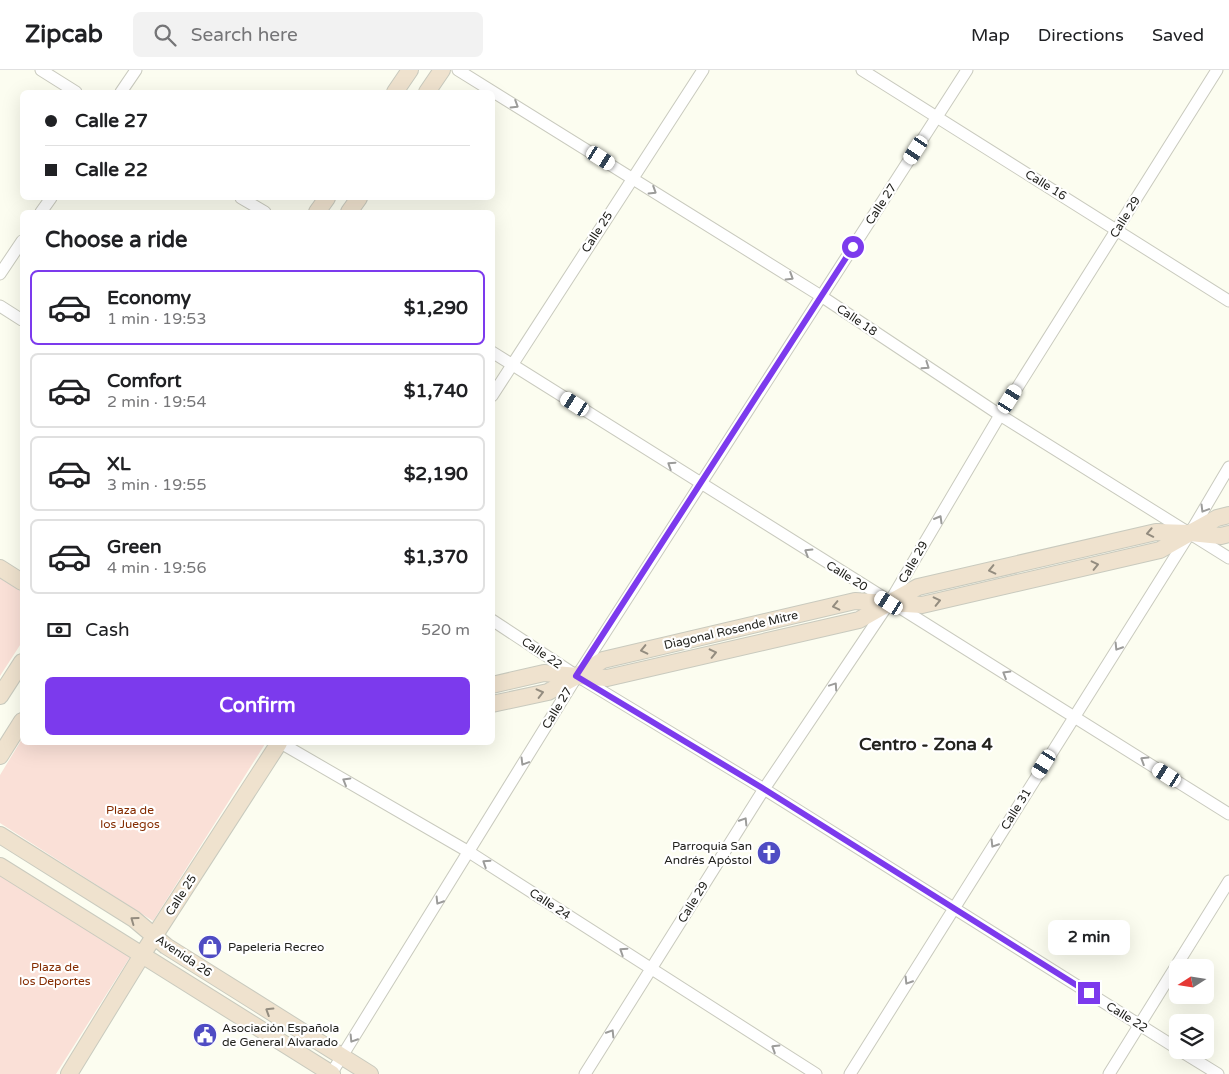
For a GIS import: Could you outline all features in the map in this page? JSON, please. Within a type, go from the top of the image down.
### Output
[{"type":"main road","points":[[396,90],[410,70]]},
{"type":"main road","points":[[429,90],[442,70]]},
{"type":"main road","points":[[889,603],[922,605],[1160,550],[1216,518],[1229,515]]},
{"type":"main road","points":[[1190,534],[1221,536],[1229,534]]},
{"type":"main road","points":[[0,568],[20,581]]},
{"type":"main road","name":"Diagonal Rosende Mitre","points":[[495,684],[544,673],[607,678],[859,620],[889,603]]},
{"type":"main road","points":[[0,696],[20,665]]},
{"type":"main road","points":[[495,703],[548,692],[576,676]]},
{"type":"main road","points":[[0,756],[20,724]]},
{"type":"main road","name":"Calle 25","points":[[69,1074],[154,936],[278,745]]},
{"type":"main road","name":"Avenida 26","points":[[0,835],[134,919],[166,946],[370,1074]]},
{"type":"main road","name":"Avenida 26","points":[[0,866],[332,1074]]},
{"type":"street","points":[[41,70],[73,90]]},
{"type":"street","points":[[123,90],[136,70]]},
{"type":"street","name":"Calle 18","points":[[458,70],[490,90]]},
{"type":"street","name":"Calle 25","points":[[495,391],[703,70]]},
{"type":"street","name":"Calle 16","points":[[862,70],[1229,301]]},
{"type":"street","name":"Calle 27","points":[[332,1074],[576,676],[967,70]]},
{"type":"street","name":"Calle 29","points":[[585,1074],[764,789],[889,603],[1000,416],[1217,70]]},
{"type":"street","name":"Calle 18","points":[[495,93],[822,296],[1000,416],[1229,558]]},
{"type":"street","points":[[43,210],[50,200]]},
{"type":"street","points":[[244,200],[262,210]]},
{"type":"street","points":[[0,274],[20,244]]},
{"type":"street","points":[[0,306],[20,319]]},
{"type":"street","name":"Calle 20","points":[[495,354],[889,603],[1074,716],[1229,814]]},
{"type":"street","name":"Calle 31","points":[[850,1074],[1190,534],[1229,467]]},
{"type":"street","name":"Calle 22","points":[[495,622],[576,676],[764,789],[1169,1043]]},
{"type":"street","name":"Calle 24","points":[[282,745],[469,852],[816,1074]]},
{"type":"street","points":[[1108,1074],[1229,882]]},
{"type":"street","name":"Calle 22","points":[[1194,1059],[1218,1074]]},
{"type":"green space","points":[[0,578],[20,591],[20,645],[0,676]]},
{"type":"green space","name":"Plaza de los Juegos","points":[[20,742],[20,745],[264,745],[153,921],[0,823],[0,775]]},
{"type":"green space","name":"Plaza de los Deportes","points":[[0,875],[130,957],[56,1074],[0,1074]]},
{"type":"place","name":"Parroquia San Andrés Apóstol","points":[[769,853]]},
{"type":"place","name":"Papeleria Recreo","points":[[210,947]]},
{"type":"place","name":"Asociación Española de General Alvarado","points":[[205,1035]]},
{"type":"district","name":"Centro - Zona 4","points":[[926,744]]},
{"type":"route","points":[[853,247],[576,676],[764,789],[1089,993]]}]
